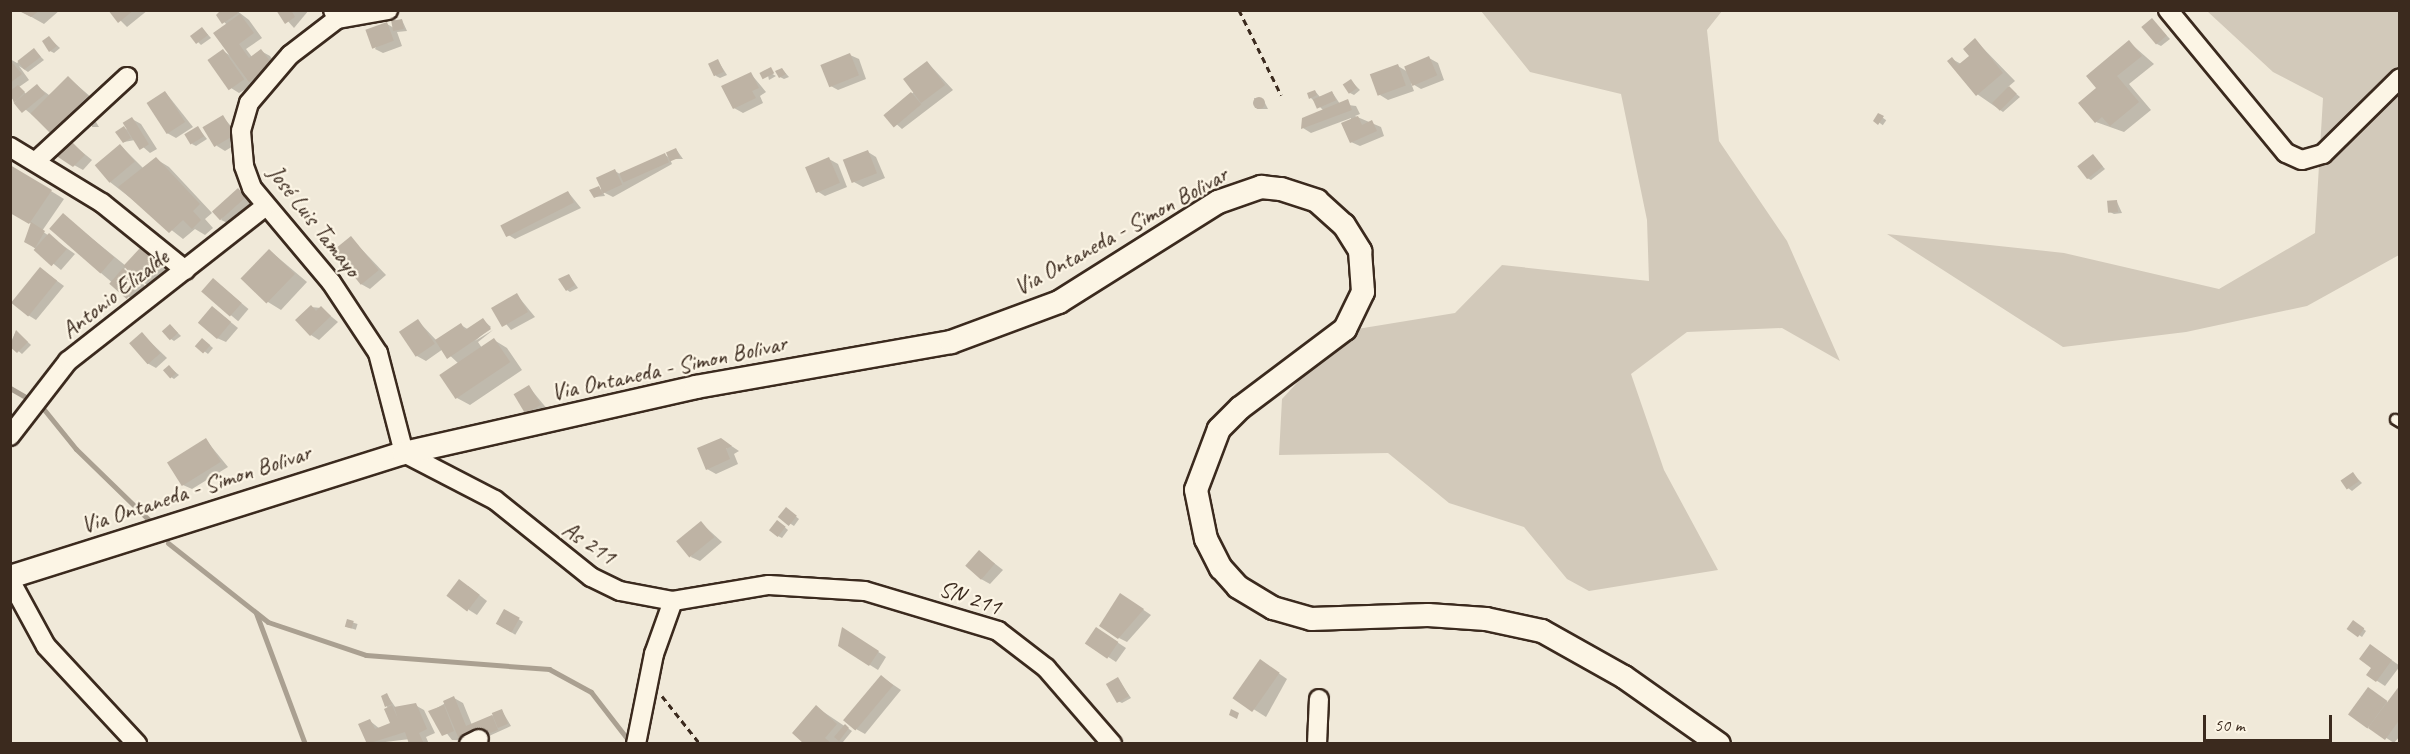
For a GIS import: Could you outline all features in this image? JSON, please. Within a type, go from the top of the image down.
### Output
[{"type":"street","points":[[335,15],[388,10]]},
{"type":"street","points":[[2168,10],[2286,153],[2302,160],[2323,154],[2400,78]]},
{"type":"street","name":"José Luis Tamayo","points":[[335,15],[290,55],[249,103],[241,131],[244,166],[266,206],[331,282],[378,353],[404,453]]},
{"type":"street","points":[[36,161],[127,77]]},
{"type":"street","points":[[10,147],[102,202],[185,270]]},
{"type":"street","name":"Via Ontaneda - Simon Bolivar","points":[[10,578],[404,453],[696,387],[951,342],[1059,302],[1218,202],[1262,187],[1281,189],[1317,201],[1344,225],[1360,251],[1363,292],[1345,329],[1240,408],[1219,429],[1196,490],[1206,539],[1221,568],[1238,587],[1273,609],[1311,619],[1428,615],[1486,619],[1542,631],[1624,677],[1719,744]]},
{"type":"street","name":"Antonio Elizalde","points":[[10,436],[55,373],[266,206]]},
{"type":"street","name":"As 211","points":[[404,453],[495,500],[591,577],[620,591],[673,601],[769,585]]},
{"type":"street","points":[[10,578],[46,646],[137,744]]},
{"type":"street","name":"SN 211","points":[[769,585],[865,591],[998,631],[1046,668],[1112,744]]},
{"type":"street","points":[[636,744],[654,654],[673,601]]},
{"type":"street","points":[[1317,744],[1319,699]]},
{"type":"path","points":[[1239,10],[1281,95]]},
{"type":"path","points":[[661,694],[700,744]]},
{"type":"shaded area","points":[[1481,11],[1722,11],[1707,30],[1719,141],[1787,241],[1840,361],[1782,328],[1687,332],[1631,374],[1664,470],[1718,570],[1589,591],[1567,579],[1524,527],[1449,503],[1388,453],[1279,455],[1282,399],[1345,331],[1455,313],[1502,265],[1649,281],[1647,220],[1621,94],[1530,72]]},
{"type":"shaded area","points":[[2207,11],[2399,11],[2399,255],[2307,306],[2186,332],[2063,347],[1887,234],[2064,253],[2219,289],[2315,233],[2323,98],[2273,72]]},
{"type":"building","points":[[17,10],[40,10],[31,17]]},
{"type":"building","points":[[108,10],[134,10],[118,23]]},
{"type":"building","points":[[221,10],[235,10],[238,13],[222,24],[216,15]]},
{"type":"building","points":[[276,10],[291,10],[295,17],[285,24]]},
{"type":"building","points":[[240,14],[254,33],[239,44],[249,58],[261,49],[273,65],[249,82],[213,33]]},
{"type":"building","points":[[2152,18],[2167,36],[2156,45],[2141,27]]},
{"type":"building","points":[[402,19],[404,29],[393,31],[391,21]]},
{"type":"building","points":[[387,22],[394,41],[372,49],[365,30]]},
{"type":"building","points":[[202,27],[208,35],[196,44],[190,36]]},
{"type":"building","points":[[49,36],[57,46],[49,52],[42,41]]},
{"type":"building","points":[[1975,38],[2003,73],[1976,96],[1947,61],[1952,57],[1958,65],[1969,56],[1963,49]]},
{"type":"building","points":[[2129,40],[2142,56],[2117,76],[2139,102],[2110,126],[2102,117],[2095,123],[2078,103],[2096,88],[2086,76]]},
{"type":"building","points":[[34,48],[41,57],[24,70],[17,61]]},
{"type":"building","points":[[223,49],[244,79],[229,90],[207,60]]},
{"type":"building","points":[[850,53],[859,75],[829,87],[820,65]]},
{"type":"building","points":[[1429,56],[1437,75],[1412,86],[1404,67]]},
{"type":"building","points":[[718,59],[724,72],[714,76],[708,64]]},
{"type":"building","points":[[10,60],[22,74],[10,83]]},
{"type":"building","points":[[927,61],[945,85],[921,103],[903,79]]},
{"type":"building","points":[[1398,64],[1406,86],[1378,96],[1370,74]]},
{"type":"building","points":[[771,67],[774,73],[763,79],[759,73]]},
{"type":"building","points":[[782,68],[786,74],[779,78],[775,71]]},
{"type":"building","points":[[751,72],[759,88],[752,91],[756,98],[733,109],[721,86]]},
{"type":"building","points":[[68,76],[88,96],[50,133],[31,113]]},
{"type":"building","points":[[1351,79],[1357,88],[1349,94],[1343,85]]},
{"type":"building","points":[[37,84],[45,94],[22,113],[14,103]]},
{"type":"building","points":[[18,85],[25,92],[14,103],[10,91]]},
{"type":"building","points":[[2009,86],[2017,94],[2000,111],[1992,103]]},
{"type":"building","points":[[1315,90],[1317,95],[1309,99],[1307,93]]},
{"type":"building","points":[[165,91],[185,122],[167,134],[147,103]]},
{"type":"building","points":[[1332,91],[1336,100],[1317,109],[1313,100]]},
{"type":"building","points":[[911,92],[921,104],[894,127],[883,115]]},
{"type":"building","points":[[1261,97],[1265,103],[1261,109],[1257,109],[1253,101]]},
{"type":"building","points":[[1348,99],[1352,110],[1301,129],[1302,118]]},
{"type":"building","points":[[1878,113],[1884,116],[1878,125],[1873,121]]},
{"type":"building","points":[[223,115],[235,135],[214,147],[202,127]]},
{"type":"building","points":[[1358,116],[1362,125],[1372,120],[1377,131],[1350,143],[1341,123]]},
{"type":"building","points":[[132,117],[149,144],[140,150],[123,123]]},
{"type":"building","points":[[124,126],[131,138],[123,143],[115,132]]},
{"type":"building","points":[[198,126],[204,136],[190,145],[184,134]]},
{"type":"building","points":[[70,140],[85,155],[73,167],[55,155]]},
{"type":"building","points":[[120,144],[135,162],[110,183],[95,165]]},
{"type":"building","points":[[676,148],[680,157],[670,162],[666,152]]},
{"type":"building","points":[[868,150],[877,173],[852,183],[843,160]]},
{"type":"building","points":[[665,153],[669,162],[623,182],[619,173]]},
{"type":"building","points":[[2093,154],[2103,167],[2087,179],[2077,166]]},
{"type":"building","points":[[156,157],[200,204],[193,211],[201,220],[192,229],[183,220],[169,233],[118,187]]},
{"type":"building","points":[[829,157],[840,183],[816,193],[805,167]]},
{"type":"building","points":[[10,165],[52,190],[29,224],[10,213]]},
{"type":"building","points":[[615,169],[622,184],[603,193],[596,178]]},
{"type":"building","points":[[599,186],[603,194],[594,198],[589,190]]},
{"type":"building","points":[[238,188],[246,197],[220,220],[212,211]]},
{"type":"building","points":[[568,191],[574,203],[506,237],[500,226]]},
{"type":"building","points":[[2117,200],[2118,212],[2108,213],[2107,201]]},
{"type":"building","points":[[63,213],[114,258],[101,273],[49,229]]},
{"type":"building","points":[[31,222],[45,231],[35,248],[24,242]]},
{"type":"building","points":[[49,233],[67,249],[51,266],[34,250]]},
{"type":"building","points":[[351,236],[379,270],[361,285],[333,250]]},
{"type":"building","points":[[141,247],[159,264],[142,283],[123,266]]},
{"type":"building","points":[[269,249],[295,274],[266,304],[241,278]]},
{"type":"building","points":[[40,267],[57,281],[28,317],[11,303]]},
{"type":"building","points":[[123,268],[140,283],[127,299],[109,284]]},
{"type":"building","points":[[569,274],[575,285],[566,291],[558,279]]},
{"type":"building","points":[[213,278],[242,303],[230,317],[201,292]]},
{"type":"building","points":[[517,293],[528,312],[502,327],[491,308]]},
{"type":"building","points":[[311,305],[316,311],[321,306],[331,316],[310,336],[295,320]]},
{"type":"building","points":[[212,306],[231,322],[217,339],[198,323]]},
{"type":"building","points":[[483,318],[491,329],[447,359],[435,340],[461,323],[465,330]]},
{"type":"building","points":[[418,319],[435,344],[416,357],[399,332]]},
{"type":"building","points":[[170,324],[178,333],[170,340],[162,331]]},
{"type":"building","points":[[16,330],[28,342],[17,353],[10,347]]},
{"type":"building","points":[[142,332],[160,353],[148,364],[129,343]]},
{"type":"building","points":[[202,338],[210,345],[203,354],[195,346]]},
{"type":"building","points":[[494,338],[510,362],[456,399],[439,375]]},
{"type":"building","points":[[169,365],[176,373],[170,379],[163,370]]},
{"type":"building","points":[[529,385],[541,405],[525,414],[514,394]]},
{"type":"building","points":[[206,438],[221,462],[182,486],[167,462]]},
{"type":"building","points":[[721,438],[732,446],[726,449],[730,459],[706,470],[697,448]]},
{"type":"building","points":[[2353,472],[2359,481],[2347,490],[2341,480]]},
{"type":"building","points":[[786,507],[797,516],[789,526],[778,517]]},
{"type":"building","points":[[777,520],[786,527],[778,537],[769,530]]},
{"type":"building","points":[[701,521],[714,537],[689,557],[676,541]]},
{"type":"building","points":[[979,550],[995,564],[981,580],[965,566]]},
{"type":"building","points":[[459,579],[480,595],[467,611],[446,596]]},
{"type":"building","points":[[1120,593],[1144,609],[1118,639],[1099,626]]},
{"type":"building","points":[[504,609],[520,618],[512,633],[496,624]]},
{"type":"building","points":[[347,619],[354,621],[352,629],[345,627]]},
{"type":"building","points":[[2353,620],[2364,628],[2358,637],[2347,629]]},
{"type":"building","points":[[842,627],[879,651],[869,666],[838,646]]},
{"type":"building","points":[[1096,627],[1118,642],[1107,659],[1085,644]]},
{"type":"building","points":[[2370,644],[2392,660],[2376,682],[2366,675],[2371,668],[2359,659]]},
{"type":"building","points":[[1260,659],[1280,673],[1252,712],[1232,698]]},
{"type":"building","points":[[881,675],[893,685],[855,730],[843,720]]},
{"type":"building","points":[[1118,677],[1129,696],[1117,703],[1106,684]]},
{"type":"building","points":[[2400,685],[2400,719],[2385,740],[2368,728]]},
{"type":"building","points":[[2368,687],[2387,701],[2367,729],[2348,715]]},
{"type":"building","points":[[387,693],[392,704],[385,707],[381,696]]},
{"type":"building","points":[[454,696],[466,726],[492,715],[498,730],[461,744],[443,701]]},
{"type":"building","points":[[416,703],[427,729],[419,733],[424,744],[409,744],[405,732],[367,744],[358,724],[370,719],[375,729],[390,723],[384,709],[392,705],[398,719],[394,707]]},
{"type":"building","points":[[444,705],[454,731],[442,736],[428,711]]},
{"type":"building","points":[[816,705],[837,724],[825,738],[832,744],[804,744],[792,733]]},
{"type":"building","points":[[502,709],[508,724],[498,728],[492,713]]},
{"type":"building","points":[[1231,709],[1239,713],[1237,719],[1229,715]]},
{"type":"building","points":[[845,724],[849,728],[839,741],[834,737]]},
{"type":"waterway","points":[[10,388],[31,400]]},
{"type":"waterway","points":[[42,407],[76,449],[153,524]]},
{"type":"waterway","points":[[168,543],[268,622],[366,655],[549,669],[591,692],[629,741]]},
{"type":"waterway","points":[[256,613],[305,744]]}]
